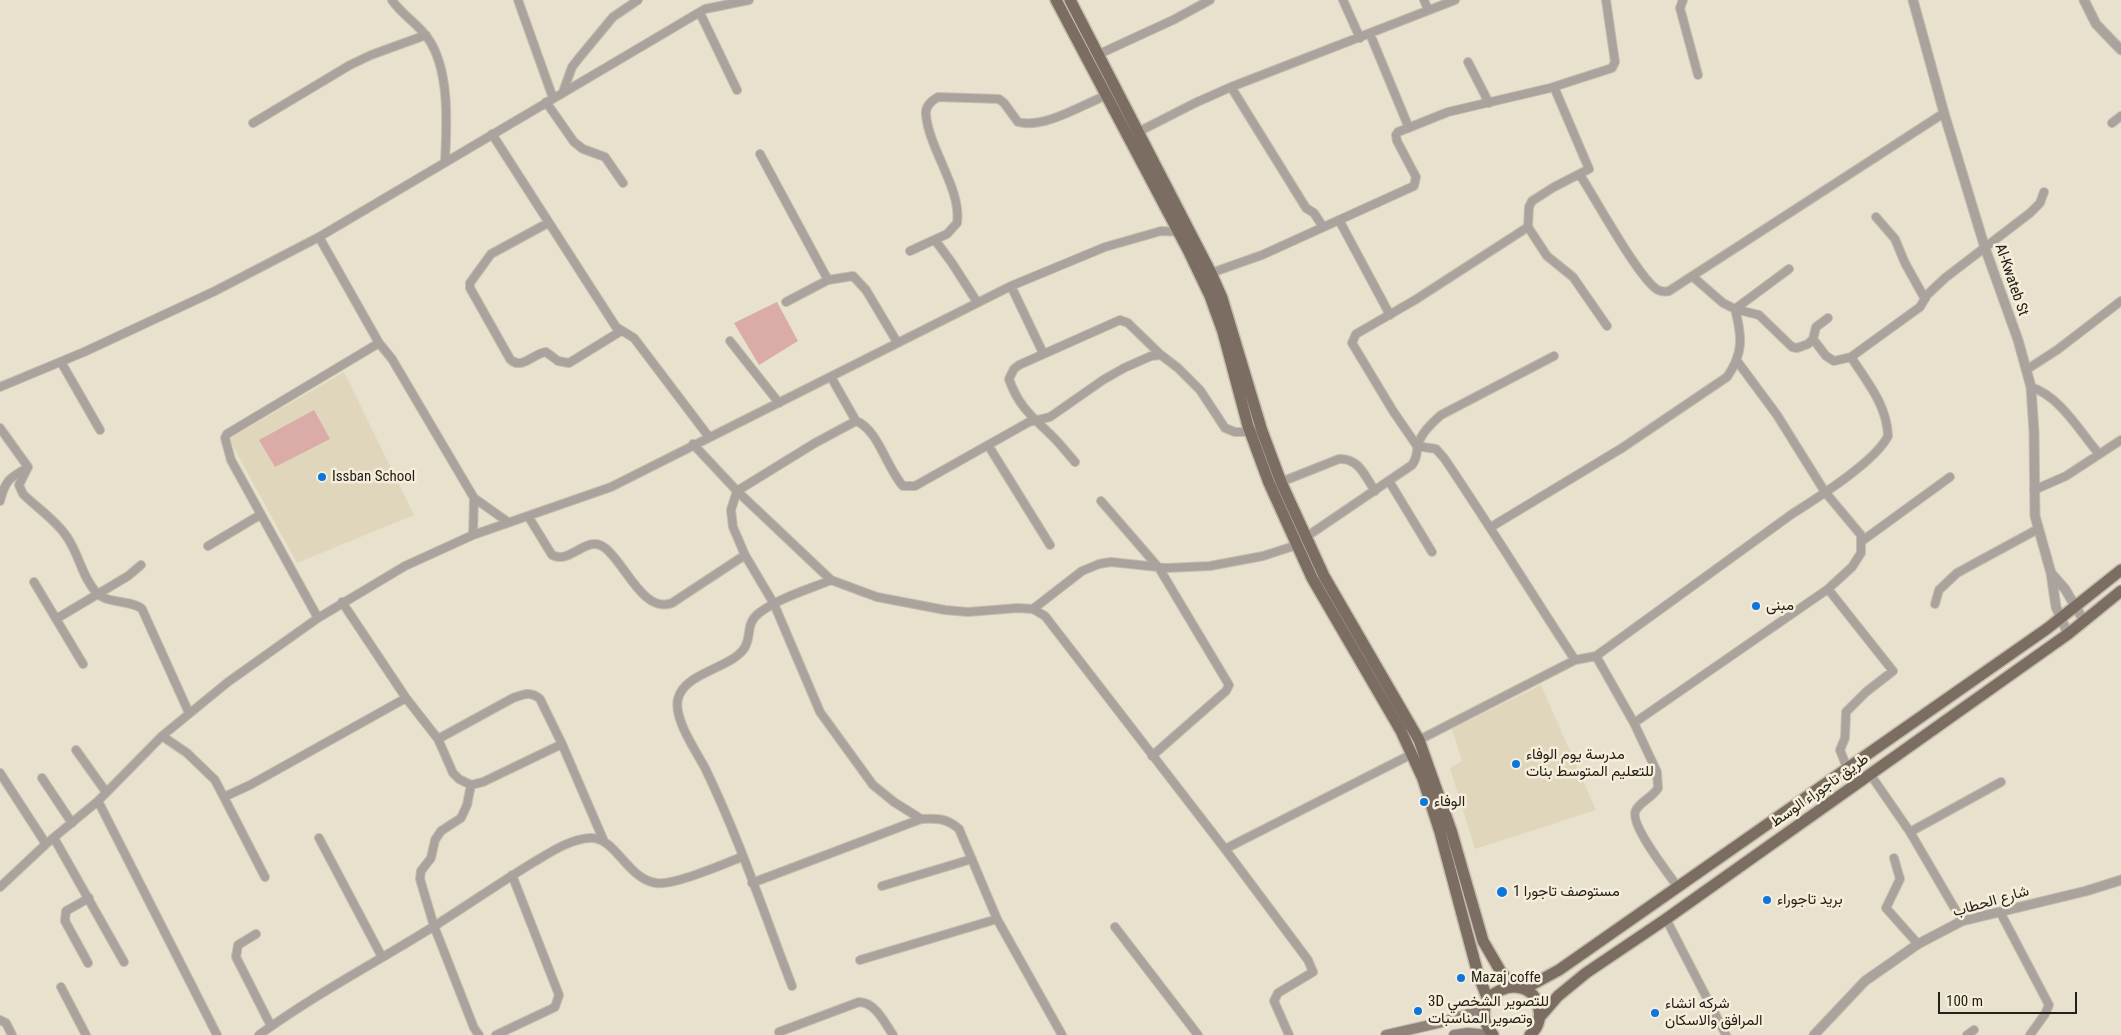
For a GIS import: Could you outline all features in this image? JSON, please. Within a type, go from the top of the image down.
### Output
[{"type":"main road","points":[[1056,0],[1107,94],[1210,296],[1256,432],[1281,482],[1312,578],[1401,731],[1412,754],[1423,779],[1460,885],[1483,941],[1501,972],[1536,1001],[1539,1026]]},
{"type":"main road","points":[[1070,0],[1212,274],[1222,298],[1269,483],[1301,541],[1419,740],[1450,830],[1478,974],[1486,1004],[1484,1019],[1491,1035]]},
{"type":"main road","points":[[1386,1035],[1450,1021],[1486,1004],[1500,989],[1520,988],[1559,970],[2076,607],[2121,570]]},
{"type":"main road","name":"طريق تاجوراء الوسط","points":[[1530,1035],[1539,1026],[1558,996],[1580,978],[1666,920],[2068,634],[2121,592]]},
{"type":"main road","points":[[1454,1035],[1468,1033],[1491,1035]]},
{"type":"street","points":[[392,0],[426,35],[436,53],[444,95],[445,162]]},
{"type":"street","points":[[518,0],[549,100],[574,142],[583,149],[605,157],[623,182]]},
{"type":"street","points":[[563,92],[572,68],[579,58],[613,17],[638,0]]},
{"type":"street","points":[[703,0],[702,11],[737,90]]},
{"type":"street","points":[[0,387],[61,362],[215,291],[319,237],[702,11],[749,0]]},
{"type":"street","points":[[1097,54],[1173,20],[1210,0]]},
{"type":"street","points":[[1343,0],[1360,38]]},
{"type":"street","points":[[1424,0],[1428,10]]},
{"type":"street","points":[[1138,132],[1231,87],[1455,0]]},
{"type":"street","points":[[1212,274],[1262,256],[1414,186],[1416,177],[1397,141],[1396,135],[1398,132],[1448,112],[1554,87],[1607,70],[1614,65],[1606,0]]},
{"type":"street","points":[[1683,0],[1680,8],[1698,75]]},
{"type":"street","name":"Al-Kwateb St","points":[[1913,0],[1944,112],[2026,370],[2030,387],[2034,432],[2034,490],[2038,529],[2051,574],[2053,596],[2060,618],[2068,634]]},
{"type":"street","points":[[2084,0],[2096,24],[2121,50]]},
{"type":"street","points":[[1370,34],[1409,128]]},
{"type":"street","points":[[253,123],[350,65],[371,55],[426,35]]},
{"type":"street","points":[[1468,62],[1489,103]]},
{"type":"street","points":[[1231,87],[1306,208],[1314,213],[1323,227]]},
{"type":"street","points":[[1554,87],[1589,168],[1588,171],[1554,187],[1532,201],[1529,206],[1528,227],[1547,256],[1573,277],[1607,326]]},
{"type":"street","points":[[910,251],[953,230],[958,217],[955,202],[933,141],[926,114],[931,101],[938,97],[999,99],[1004,102],[1018,122],[1035,124],[1054,118],[1107,94]]},
{"type":"street","points":[[1580,175],[1636,265],[1656,289],[1663,292],[1669,291],[1944,112]]},
{"type":"street","points":[[2112,123],[2121,116]]},
{"type":"street","points":[[492,134],[616,327],[634,338],[709,437]]},
{"type":"street","points":[[760,154],[828,280]]},
{"type":"street","points":[[1813,338],[1826,356],[1834,361],[1851,357],[1920,307],[1945,278],[2030,213],[2040,203],[2044,192]]},
{"type":"street","points":[[1876,216],[1895,239],[1905,263],[1925,299]]},
{"type":"street","points":[[1339,220],[1390,314]]},
{"type":"street","points":[[548,223],[491,254],[470,283],[470,288],[510,358],[514,363],[520,363],[546,352],[558,361],[569,363],[621,331]]},
{"type":"street","points":[[1033,609],[1082,571],[1099,564],[1111,562],[1159,568],[1210,566],[1263,556],[1301,541],[1412,464],[1418,456],[1417,446],[1392,412],[1352,343],[1356,334],[1415,300],[1528,227]]},
{"type":"street","points":[[0,887],[46,844],[98,801],[162,736],[189,713],[273,648],[342,602],[405,566],[473,535],[611,487],[1011,286],[1105,247],[1161,231],[1191,233]]},
{"type":"street","points":[[319,237],[379,343],[392,360],[474,498],[508,522]]},
{"type":"street","points":[[935,240],[977,302]]},
{"type":"street","points":[[1735,309],[1789,269]]},
{"type":"street","points":[[786,302],[828,280],[848,275],[856,278],[866,290],[897,342]]},
{"type":"street","points":[[1692,276],[1723,303],[1735,309],[1759,315],[1792,347],[1802,346],[1813,338],[1816,327],[1828,318]]},
{"type":"street","points":[[1011,286],[1043,353]]},
{"type":"street","points":[[2026,370],[2057,350],[2121,301]]},
{"type":"street","points":[[1491,527],[1622,448],[1727,377],[1737,361],[1741,341],[1735,309]]},
{"type":"street","points":[[1075,462],[1055,439],[1027,413],[1012,389],[1009,379],[1014,369],[1043,353],[1120,320],[1128,323],[1200,390],[1225,428],[1235,432],[1256,432]]},
{"type":"street","points":[[730,341],[779,403]]},
{"type":"street","points":[[318,618],[231,460],[225,441],[227,434],[379,343]]},
{"type":"street","points":[[921,819],[894,802],[873,785],[820,712],[774,604],[745,555],[733,527],[731,516],[732,504],[737,491],[815,443],[856,421],[863,423],[877,442],[897,480],[903,486],[915,486],[1034,420],[1050,417],[1103,380],[1124,368],[1150,356],[1161,355]]},
{"type":"street","points":[[1417,446],[1427,428],[1441,415],[1554,356]]},
{"type":"street","points":[[1419,740],[1575,660],[1596,656],[1826,492],[1876,453],[1888,436],[1886,418],[1882,406],[1851,357]]},
{"type":"street","points":[[1634,723],[1828,589],[1852,567],[1861,553],[1862,541],[1860,535],[1826,492],[1777,415],[1737,361]]},
{"type":"street","points":[[61,362],[100,430]]},
{"type":"street","points":[[831,377],[856,421]]},
{"type":"street","points":[[2030,387],[2040,390],[2058,404],[2098,454]]},
{"type":"street","points":[[0,428],[28,468]]},
{"type":"street","points":[[2034,490],[2066,476],[2121,440]]},
{"type":"street","points":[[694,444],[737,491],[831,580],[877,597],[945,610],[968,612],[1018,608],[1033,609],[1045,616],[1308,960],[1313,972],[1278,994],[1275,998],[1276,1007],[1289,1035]]},
{"type":"street","points":[[988,445],[1050,545]]},
{"type":"street","points":[[1417,446],[1432,447],[1439,451],[1491,527],[1575,660]]},
{"type":"street","points":[[1281,482],[1339,459],[1349,458],[1357,464],[1375,491]]},
{"type":"street","points":[[0,501],[6,482],[11,477],[28,468]]},
{"type":"street","points":[[28,468],[19,485],[23,494],[67,537],[97,594],[128,604],[135,604],[142,610],[189,713]]},
{"type":"street","points":[[1862,541],[1950,477]]},
{"type":"street","points":[[1389,481],[1432,552]]},
{"type":"street","points":[[473,535],[474,498]]},
{"type":"street","points":[[1101,501],[1159,568],[1229,685],[1226,691],[1152,756]]},
{"type":"street","points":[[208,546],[260,515]]},
{"type":"street","points":[[528,516],[552,555],[563,557],[591,544],[601,545],[616,559],[648,599],[658,605],[672,603],[745,555]]},
{"type":"street","points":[[1936,604],[1939,590],[1957,573],[2038,529]]},
{"type":"street","points":[[56,619],[128,576],[141,565]]},
{"type":"street","points":[[2051,574],[2065,589],[2084,621]]},
{"type":"street","points":[[792,986],[716,791],[681,722],[677,700],[680,692],[687,685],[744,650],[748,638],[748,626],[758,614],[774,604],[831,580]]},
{"type":"street","points":[[34,582],[83,664]]},
{"type":"street","points":[[1828,589],[1893,671],[1866,692],[1846,712],[1845,738],[1840,750],[1847,768]]},
{"type":"street","points":[[342,602],[406,698],[438,739],[453,773],[459,779],[471,785],[484,782],[562,744]]},
{"type":"street","points":[[1596,656],[1634,723],[1659,778],[1656,792],[1638,807],[1634,814],[1641,832],[1677,886]]},
{"type":"street","points":[[438,739],[488,711],[526,694],[534,694],[540,700],[562,744],[603,840],[641,878],[654,883],[664,884],[742,857]]},
{"type":"street","points":[[224,797],[250,785],[406,698]]},
{"type":"street","points":[[162,736],[204,768],[215,780],[265,877]]},
{"type":"street","points":[[76,750],[106,792]]},
{"type":"street","points":[[1225,849],[1412,754]]},
{"type":"street","points":[[0,773],[46,844]]},
{"type":"street","points":[[1870,774],[1910,832],[1962,921]]},
{"type":"street","points":[[42,778],[72,823]]},
{"type":"street","points":[[1910,832],[2001,782]]},
{"type":"street","points":[[471,785],[468,805],[461,818],[441,831],[435,840],[431,858],[420,871],[421,887],[434,926],[474,1028],[479,1035]]},
{"type":"street","points":[[98,801],[217,1035]]},
{"type":"street","points":[[752,883],[921,819],[937,818],[951,822],[959,828],[996,919],[1062,1035]]},
{"type":"street","points":[[54,838],[124,962]]},
{"type":"street","points":[[319,838],[382,957]]},
{"type":"street","points":[[259,1035],[556,849],[590,838],[603,840]]},
{"type":"street","points":[[1894,858],[1900,879],[1886,908],[1918,944]]},
{"type":"street","points":[[882,886],[972,859]]},
{"type":"street","points":[[496,1035],[551,1010],[556,1006],[559,995],[512,875]]},
{"type":"street","name":"شارع الحطاب","points":[[1814,1035],[1865,981],[1918,944],[1962,921],[2086,891],[2121,880]]},
{"type":"street","points":[[88,963],[65,921],[64,914],[89,898]]},
{"type":"street","points":[[2000,912],[2049,1006],[2030,1035]]},
{"type":"street","points":[[860,960],[996,919]]},
{"type":"street","points":[[1666,920],[1726,1035]]},
{"type":"street","points":[[1115,927],[1198,1035]]},
{"type":"street","points":[[256,934],[238,945],[236,957],[272,1026]]},
{"type":"street","points":[[61,987],[86,1035]]},
{"type":"street","points":[[779,1032],[859,1002],[868,1004],[875,1010],[893,1035]]},
{"type":"street","points":[[0,1020],[6,1024],[12,1035]]},
{"type":"street","points":[[1967,1035],[1974,1030]]},
{"type":"shaded area","points":[[777,302],[798,341],[759,365],[734,323]]},
{"type":"shaded area","name":"Issban School","points":[[344,372],[414,515],[297,563],[229,439]]},
{"type":"shaded area","points":[[314,410],[330,439],[275,467],[259,440]]},
{"type":"shaded area","name":"مدرسة يوم الوفاء للتعليم المتوسط بنات","points":[[1541,685],[1596,810],[1475,849],[1450,768],[1462,761],[1452,729]]},
{"type":"place","name":"Issban School","points":[[322,477]]},
{"type":"place","name":"مبنى","points":[[1756,606]]},
{"type":"place","name":"مدرسة يوم الوفاء للتعليم المتوسط بنات","points":[[1516,764]]},
{"type":"place","name":"الوفاء","points":[[1424,802]]},
{"type":"place","name":"مستوصف تاجورا 1","points":[[1502,892]]},
{"type":"place","name":"بريد تاجوراء","points":[[1767,900]]},
{"type":"place","name":"Mazaj coffe","points":[[1461,978]]},
{"type":"place","name":"3D للتصوير الشخصي وتصوير المناسبات","points":[[1418,1011]]},
{"type":"place","name":"شركه انشاء المرافق والاسكان","points":[[1655,1013]]}]
